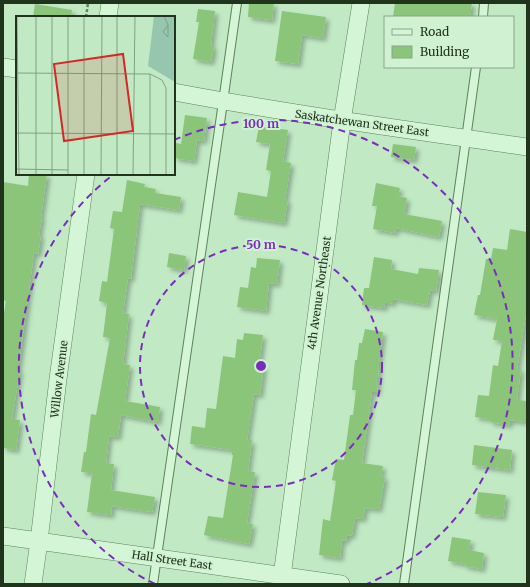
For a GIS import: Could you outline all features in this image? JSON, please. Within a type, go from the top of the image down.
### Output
[{"type":"street","points":[[108,16],[110,3]]},
{"type":"street","name":"4th Avenue Northeast","points":[[281,580],[342,121],[361,3]]},
{"type":"street","points":[[3,67],[16,69]]},
{"type":"street","name":"Saskatchewan Street East","points":[[175,92],[223,102],[342,121],[527,147]]},
{"type":"street","name":"Willow Avenue","points":[[33,584],[58,379],[86,175]]},
{"type":"street","name":"Hall Street East","points":[[3,536],[156,558],[281,580],[341,584]]},
{"type":"lane","points":[[153,584],[236,3]]},
{"type":"lane","points":[[482,16],[484,3]]},
{"type":"lane","points":[[404,584],[476,68]]},
{"type":"path","points":[[86,16],[88,3]]},
{"type":"building","points":[[249,3],[274,3],[272,20],[248,17]]},
{"type":"building","points":[[395,3],[472,3],[470,16],[393,16]]},
{"type":"building","points":[[35,4],[72,10],[71,16],[33,16]]},
{"type":"building","points":[[198,9],[215,11],[211,46],[214,46],[211,62],[193,59],[199,22],[196,22]]},
{"type":"building","points":[[282,11],[326,17],[323,38],[302,35],[298,64],[275,61]]},
{"type":"building","points":[[185,115],[207,118],[204,141],[197,140],[194,161],[175,158],[176,143],[181,144]]},
{"type":"building","points":[[259,126],[288,130],[283,161],[291,163],[285,200],[288,200],[284,223],[234,215],[238,192],[267,197],[271,171],[266,170],[270,144],[256,142]]},
{"type":"building","points":[[393,144],[416,147],[414,160],[391,157]]},
{"type":"building","points":[[29,175],[47,175],[39,235],[41,235],[38,254],[34,253],[18,370],[20,370],[12,419],[20,420],[16,450],[3,448],[3,319],[6,301],[3,300],[3,182],[28,186]]},
{"type":"building","points":[[127,180],[145,184],[144,187],[156,189],[155,193],[181,197],[179,210],[140,204],[131,279],[128,278],[123,313],[129,314],[123,364],[130,365],[125,401],[160,407],[158,422],[121,415],[118,437],[109,436],[106,463],[114,464],[111,490],[155,497],[152,512],[112,506],[111,515],[87,512],[92,473],[81,472],[84,452],[86,452],[91,414],[96,415],[110,338],[103,337],[107,303],[99,301],[102,281],[107,282],[114,229],[110,228],[113,211],[122,212]]},
{"type":"building","points":[[376,183],[400,188],[398,196],[407,198],[404,214],[442,221],[439,237],[396,228],[395,233],[373,229],[377,206],[372,206]]},
{"type":"building","points":[[510,229],[527,232],[527,314],[517,369],[521,369],[517,400],[527,401],[527,422],[510,420],[509,425],[490,422],[490,419],[475,417],[478,395],[489,396],[493,365],[498,366],[502,341],[493,340],[497,319],[474,315],[478,295],[480,295],[486,259],[491,259],[493,248],[507,250]]},
{"type":"building","points":[[169,253],[186,256],[184,270],[167,267]]},
{"type":"building","points":[[374,257],[392,260],[391,269],[418,274],[419,268],[439,270],[436,291],[430,290],[427,305],[393,299],[393,304],[385,302],[384,308],[362,305],[364,288],[369,288]]},
{"type":"building","points":[[257,258],[280,260],[277,284],[269,283],[266,311],[237,307],[240,287],[248,288],[251,267],[256,268]]},
{"type":"building","points":[[365,329],[383,332],[377,392],[372,392],[362,463],[383,466],[381,476],[385,477],[379,509],[365,508],[363,519],[355,518],[352,535],[347,536],[346,541],[342,540],[340,558],[319,555],[323,519],[330,521],[336,481],[332,480],[336,459],[344,460],[350,415],[353,415],[356,390],[352,390],[355,360],[357,360],[359,343],[362,343]]},
{"type":"building","points":[[244,333],[263,335],[259,365],[264,366],[260,395],[254,394],[247,440],[252,440],[248,471],[255,472],[247,523],[253,524],[249,544],[204,535],[208,516],[223,518],[233,455],[232,450],[190,444],[192,426],[205,428],[207,408],[216,409],[223,356],[235,358],[237,339],[243,340]]},
{"type":"building","points":[[474,445],[512,450],[510,470],[472,465]]},
{"type":"building","points":[[478,492],[506,495],[503,517],[475,514]]},
{"type":"building","points":[[452,537],[471,540],[469,550],[484,553],[482,569],[464,566],[465,564],[448,561]]}]
